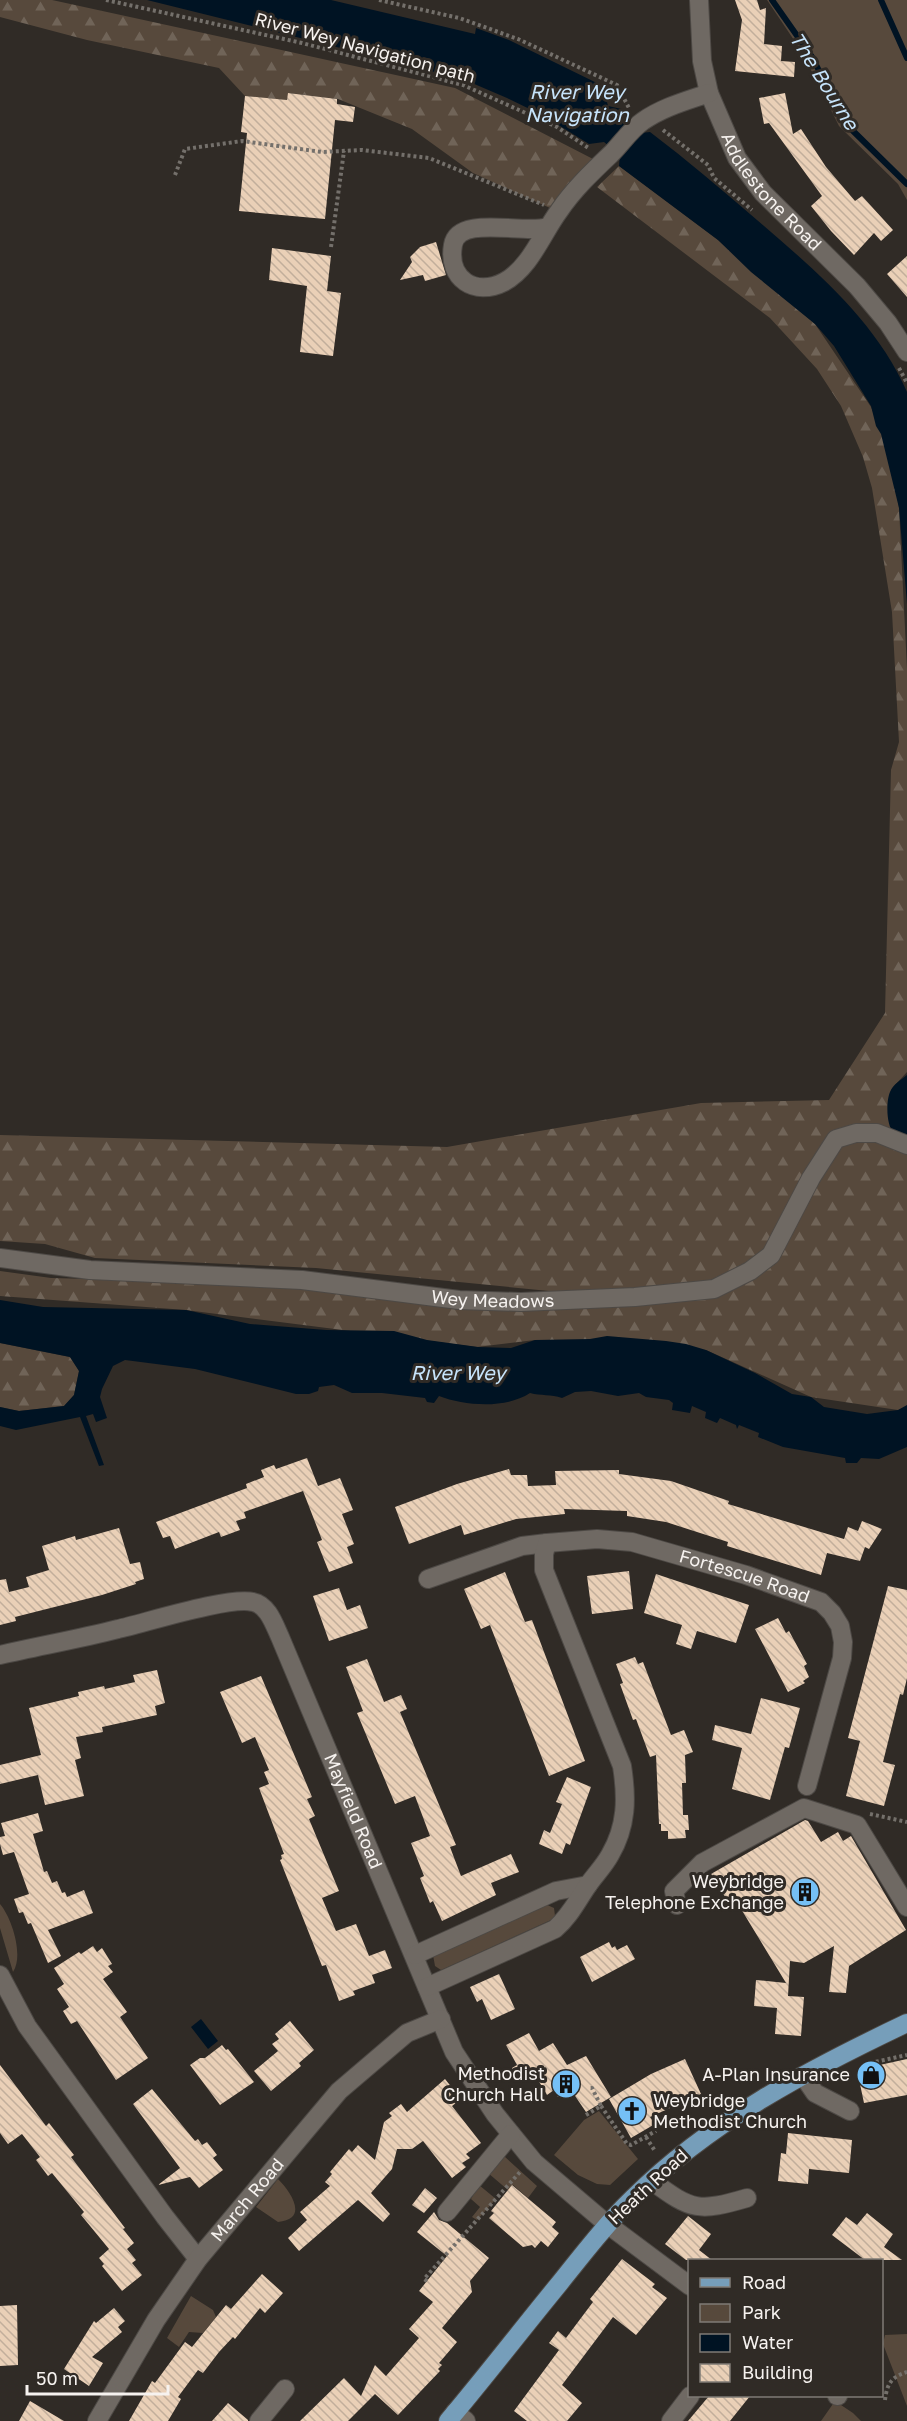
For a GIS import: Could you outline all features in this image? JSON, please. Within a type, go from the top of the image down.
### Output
[{"type":"main road","name":"Heath Road","points":[[456,2418],[608,2224],[651,2181],[722,2125],[844,2054],[907,2023]]},
{"type":"street","name":"Addlestone Road","points":[[699,0],[702,62],[710,93],[728,141],[753,182],[857,286],[888,323],[907,352]]},
{"type":"street","points":[[548,227],[530,230],[476,227],[466,229],[458,234],[453,244],[452,255],[456,271],[467,284],[475,287],[492,287],[510,278],[524,265],[559,211],[604,152],[637,120],[710,93]]},
{"type":"street","name":"Wey Meadows","points":[[0,1258],[90,1270],[302,1280],[459,1300],[521,1302],[636,1297],[714,1289],[750,1271],[771,1255],[811,1178],[836,1139],[856,1133],[877,1133],[907,1145]]},
{"type":"street","name":"Fortescue Road","points":[[428,1579],[522,1546],[597,1539],[632,1542],[746,1575],[820,1602],[840,1626],[843,1642],[842,1658],[807,1786]]},
{"type":"street","points":[[428,1987],[555,1929],[566,1920],[610,1856],[620,1833],[625,1813],[622,1766],[544,1570],[544,1554],[548,1543]]},
{"type":"street","name":"Mayfield Road","points":[[0,1655],[230,1602],[252,1601],[261,1605],[273,1620],[415,1955],[453,2052],[502,2111],[511,2134],[532,2159],[608,2224],[688,2284]]},
{"type":"street","points":[[677,1905],[674,1891],[702,1863],[804,1808],[857,1825],[907,1907]]},
{"type":"street","points":[[415,1955],[556,1891],[588,1885]]},
{"type":"street","points":[[0,1975],[27,2026],[198,2259]]},
{"type":"street","name":"March Road","points":[[97,2421],[156,2320],[198,2259],[339,2091],[407,2034],[441,2019]]},
{"type":"street","points":[[804,2077],[815,2092],[850,2111]]},
{"type":"street","points":[[447,2212],[511,2134]]},
{"type":"street","points":[[651,2181],[690,2206],[703,2208],[719,2206],[747,2198]]},
{"type":"street","points":[[259,2421],[285,2389]]},
{"type":"street","points":[[671,2421],[689,2397]]},
{"type":"path","name":"River Wey Navigation path","points":[[106,0],[302,43],[463,85],[557,127],[588,149],[604,152]]},
{"type":"path","points":[[379,0],[459,18],[518,39],[617,85],[637,120],[663,130],[708,165]]},
{"type":"path","points":[[175,175],[185,149],[207,145],[242,141],[322,152],[362,150],[429,158],[559,211]]},
{"type":"path","points":[[331,247],[344,151]]},
{"type":"path","points":[[867,2063],[907,2055]]},
{"type":"path","points":[[589,2088],[592,2088],[601,2106],[627,2144],[631,2145],[657,2131]]},
{"type":"path","points":[[586,2115],[601,2106]]},
{"type":"path","points":[[646,2138],[655,2151]]},
{"type":"path","points":[[427,2281],[424,2279],[532,2159]]},
{"type":"path","points":[[885,2400],[887,2386],[895,2376],[907,2372]]},
{"type":"green space","points":[[0,0],[52,0],[455,88],[593,159],[550,208],[473,173],[412,129],[338,99],[289,93],[287,100],[245,96],[219,68],[87,40],[0,17]]},
{"type":"green space","points":[[767,0],[907,0],[907,200],[898,184],[839,126],[802,52]]},
{"type":"green space","points":[[619,166],[718,240],[815,324],[871,407],[890,453],[899,508],[907,669],[907,1072],[895,1085],[907,1111],[907,1407],[898,1410],[811,1397],[706,1350],[535,1340],[477,1347],[186,1310],[0,1296],[0,1271],[51,1278],[286,1284],[672,1303],[316,1268],[95,1258],[45,1244],[0,1241],[0,1135],[447,1147],[701,1103],[829,1100],[885,1013],[891,770],[899,742],[892,612],[872,488],[863,457],[841,406],[817,369],[770,318],[597,187]]},
{"type":"green space","points":[[0,1343],[70,1357],[79,1371],[74,1395],[64,1406],[19,1411],[0,1407]]},
{"type":"green space","points":[[0,1904],[9,1918],[17,1947],[16,1965],[13,1972],[0,1928]]},
{"type":"green space","points":[[545,1904],[554,1908],[555,1916],[551,1920],[441,1970],[435,1966],[433,1955]]},
{"type":"green space","points":[[599,2111],[638,2159],[610,2185],[597,2184],[578,2175],[554,2155],[584,2120]]},
{"type":"green space","points":[[504,2156],[537,2186],[528,2198],[513,2185],[508,2190],[488,2173]]},
{"type":"green space","points":[[278,2179],[292,2197],[295,2210],[293,2216],[288,2220],[278,2222],[256,2207]]},
{"type":"green space","points":[[479,2185],[496,2199],[477,2220],[472,2217],[480,2207],[471,2199]]},
{"type":"green space","points":[[191,2296],[213,2310],[216,2317],[203,2333],[189,2332],[179,2347],[167,2338]]},
{"type":"green space","points":[[907,2334],[907,2406],[883,2344],[885,2335]]},
{"type":"green space","points":[[835,2401],[853,2413],[861,2421],[821,2421]]},
{"type":"water","name":"River Wey Navigation","points":[[147,0],[331,0],[475,34],[476,28],[509,40],[603,86],[608,106],[626,110],[626,122],[641,133],[650,132],[677,153],[821,277],[861,319],[894,366],[907,392],[907,604],[899,508],[881,434],[876,426],[871,406],[834,346],[815,324],[751,272],[718,240],[619,166],[620,155],[604,142],[589,144],[544,116],[472,83],[421,68]]},
{"type":"water","points":[[907,1075],[907,1139],[891,1130],[887,1107],[891,1089]]},
{"type":"water","name":"River Wey","points":[[0,1300],[43,1307],[186,1310],[250,1324],[326,1330],[394,1331],[427,1340],[478,1347],[511,1348],[535,1340],[590,1339],[607,1336],[686,1344],[706,1350],[755,1373],[792,1394],[811,1397],[824,1407],[867,1414],[898,1410],[907,1405],[907,1447],[879,1459],[861,1458],[857,1463],[846,1463],[845,1458],[783,1447],[758,1437],[759,1433],[739,1425],[737,1429],[736,1425],[720,1418],[717,1423],[705,1418],[706,1412],[692,1406],[690,1413],[672,1410],[673,1403],[669,1400],[646,1397],[639,1393],[618,1396],[591,1391],[575,1392],[562,1398],[530,1393],[498,1404],[473,1404],[439,1396],[434,1403],[427,1402],[425,1398],[382,1393],[352,1393],[334,1385],[319,1387],[318,1391],[309,1394],[296,1394],[195,1369],[125,1360],[113,1366],[102,1389],[100,1397],[107,1418],[96,1422],[93,1414],[86,1416],[104,1465],[99,1466],[80,1417],[16,1430],[0,1426],[0,1407],[19,1411],[64,1406],[74,1395],[79,1371],[70,1357],[0,1343]]},
{"type":"water","points":[[201,2019],[218,2041],[208,2049],[191,2027]]},
{"type":"building","points":[[735,0],[757,0],[760,10],[766,8],[764,44],[782,46],[781,61],[795,62],[794,77],[735,71],[742,20]]},
{"type":"building","points":[[288,93],[337,99],[337,104],[355,107],[353,122],[335,120],[325,219],[239,211],[247,133],[241,132],[245,96],[287,100]]},
{"type":"building","points":[[785,93],[793,134],[801,129],[826,167],[855,201],[862,196],[893,230],[881,241],[874,233],[854,255],[811,206],[822,196],[769,123],[764,124],[759,98]]},
{"type":"building","points":[[436,242],[446,275],[425,281],[423,275],[400,280],[412,262],[410,257],[420,247]]},
{"type":"building","points":[[272,248],[331,256],[327,291],[341,293],[333,356],[300,352],[307,286],[269,280]]},
{"type":"building","points":[[907,256],[907,297],[887,274]]},
{"type":"building","points":[[307,1458],[318,1486],[340,1478],[353,1510],[342,1514],[354,1544],[347,1547],[353,1563],[329,1572],[317,1542],[322,1540],[303,1491],[244,1512],[246,1518],[236,1521],[240,1530],[221,1537],[219,1532],[175,1549],[170,1536],[163,1538],[156,1522],[247,1488],[246,1484],[264,1477],[261,1470],[274,1465],[276,1469]]},
{"type":"building","points":[[509,1469],[511,1475],[527,1475],[528,1486],[556,1485],[555,1471],[619,1470],[619,1474],[671,1481],[729,1501],[728,1504],[844,1539],[848,1527],[858,1531],[862,1521],[882,1529],[869,1549],[865,1547],[860,1561],[827,1553],[821,1575],[727,1546],[728,1542],[666,1522],[627,1516],[627,1511],[564,1509],[565,1514],[516,1519],[464,1535],[461,1525],[409,1544],[395,1507],[457,1484]]},
{"type":"building","points":[[119,1528],[130,1564],[140,1562],[144,1579],[135,1582],[136,1584],[102,1595],[15,1617],[16,1621],[0,1625],[0,1580],[6,1579],[9,1592],[29,1587],[26,1577],[49,1570],[42,1546],[75,1536],[76,1540]]},
{"type":"building","points":[[629,1571],[633,1609],[592,1614],[587,1576]]},
{"type":"building","points":[[505,1572],[525,1622],[532,1620],[585,1761],[549,1776],[490,1625],[481,1629],[464,1589]]},
{"type":"building","points":[[656,1574],[749,1605],[736,1643],[697,1631],[691,1649],[676,1644],[682,1625],[644,1613]]},
{"type":"building","points":[[888,1586],[907,1590],[907,1678],[903,1695],[900,1694],[883,1762],[895,1765],[884,1806],[846,1796],[860,1741],[848,1738]]},
{"type":"building","points":[[339,1588],[347,1610],[360,1605],[368,1628],[329,1641],[313,1596]]},
{"type":"building","points":[[778,1618],[786,1633],[789,1631],[807,1664],[804,1666],[809,1677],[803,1681],[805,1683],[788,1692],[755,1629]]},
{"type":"building","points":[[635,1657],[638,1664],[643,1662],[671,1735],[684,1730],[693,1752],[685,1755],[686,1783],[682,1783],[683,1815],[688,1815],[689,1830],[685,1830],[686,1838],[668,1839],[668,1831],[661,1831],[661,1824],[659,1824],[656,1755],[650,1757],[636,1719],[633,1720],[620,1684],[623,1683],[616,1664]]},
{"type":"building","points":[[367,1659],[384,1702],[401,1695],[407,1709],[400,1712],[456,1845],[450,1847],[461,1876],[511,1854],[519,1872],[491,1883],[496,1895],[442,1921],[433,1901],[430,1903],[420,1878],[424,1876],[411,1843],[430,1836],[415,1796],[395,1804],[357,1713],[363,1711],[346,1667]]},
{"type":"building","points":[[157,1670],[165,1703],[155,1706],[157,1715],[102,1727],[103,1732],[76,1737],[81,1758],[75,1760],[84,1796],[45,1805],[38,1775],[0,1784],[0,1765],[41,1755],[29,1708],[79,1696],[78,1692],[135,1682],[133,1675]]},
{"type":"building","points":[[261,1676],[312,1797],[307,1799],[315,1816],[309,1819],[339,1891],[322,1898],[336,1931],[356,1924],[369,1956],[385,1950],[392,1968],[372,1975],[375,1983],[353,1991],[355,1995],[339,2001],[326,1965],[322,1966],[280,1860],[281,1855],[284,1854],[259,1788],[269,1784],[264,1772],[269,1770],[255,1737],[242,1743],[220,1692]]},
{"type":"building","points":[[761,1698],[800,1708],[789,1748],[785,1747],[770,1800],[732,1789],[742,1748],[712,1740],[715,1725],[751,1734]]},
{"type":"building","points":[[567,1777],[591,1787],[570,1845],[566,1843],[562,1854],[539,1844],[544,1830],[550,1833],[562,1804],[556,1802]]},
{"type":"building","points":[[38,1813],[43,1831],[33,1834],[44,1872],[47,1871],[52,1883],[57,1881],[62,1893],[65,1892],[67,1897],[84,1890],[93,1913],[48,1930],[61,1956],[48,1963],[31,1923],[28,1924],[23,1912],[19,1913],[14,1899],[29,1894],[14,1852],[3,1855],[0,1844],[0,1837],[5,1836],[1,1823]]},
{"type":"building","name":"Weybridge Telephone Exchange","points":[[805,1820],[808,1821],[821,1842],[838,1832],[843,1841],[851,1836],[906,1930],[849,1966],[846,1993],[829,1992],[834,1946],[804,1963],[790,1961],[788,1996],[804,1997],[801,2036],[775,2034],[777,2008],[754,2006],[756,1980],[786,1983],[738,1904],[732,1908],[711,1874]]},
{"type":"building","points":[[609,1942],[612,1948],[615,1946],[617,1950],[627,1945],[635,1959],[592,1982],[580,1957]]},
{"type":"building","points":[[93,1946],[97,1952],[102,1948],[112,1964],[108,1966],[113,1972],[103,1979],[127,2012],[120,2017],[148,2058],[116,2080],[77,2021],[71,2024],[63,2011],[69,2007],[57,1989],[64,1984],[54,1968]]},
{"type":"building","points":[[499,1974],[515,2009],[491,2020],[482,1999],[477,2002],[470,1987]]},
{"type":"building","points":[[290,2021],[314,2050],[299,2063],[301,2066],[271,2091],[254,2071],[278,2051],[272,2044],[279,2039],[275,2034]]},
{"type":"building","points":[[529,2033],[539,2051],[553,2043],[567,2065],[586,2056],[611,2097],[586,2112],[571,2090],[558,2097],[554,2090],[547,2095],[534,2073],[519,2081],[512,2068],[517,2065],[506,2045]]},
{"type":"building","points":[[222,2045],[226,2050],[228,2049],[254,2082],[220,2105],[190,2065],[200,2058],[205,2058]]},
{"type":"building","points":[[685,2059],[701,2094],[650,2117],[655,2124],[631,2138],[609,2099],[651,2074]]},
{"type":"building","points":[[907,2059],[907,2095],[864,2103],[857,2070]]},
{"type":"building","points":[[0,2065],[46,2126],[49,2123],[74,2155],[71,2157],[134,2243],[127,2249],[136,2260],[132,2263],[142,2275],[122,2291],[102,2266],[104,2264],[99,2258],[109,2249],[81,2215],[84,2212],[52,2173],[48,2176],[36,2160],[40,2157],[22,2134],[8,2144],[0,2133]]},
{"type":"building","points":[[445,2079],[461,2099],[452,2106],[481,2143],[466,2154],[470,2158],[462,2163],[466,2167],[452,2178],[423,2141],[412,2149],[397,2149],[392,2169],[371,2193],[390,2214],[383,2222],[358,2200],[299,2251],[288,2238],[307,2220],[300,2212],[330,2186],[325,2182],[332,2174],[330,2172],[349,2149],[352,2152],[358,2145],[375,2160],[384,2122],[392,2116],[389,2113],[401,2104],[407,2112]]},
{"type":"building","points":[[152,2089],[195,2141],[198,2139],[202,2145],[207,2142],[217,2155],[213,2158],[223,2170],[199,2188],[190,2177],[158,2185],[180,2168],[133,2104]]},
{"type":"building","points":[[788,2133],[852,2140],[849,2173],[809,2169],[808,2184],[778,2181],[781,2153],[786,2154]]},
{"type":"building","points":[[512,2185],[556,2222],[552,2227],[559,2233],[548,2247],[541,2241],[535,2248],[532,2245],[523,2247],[489,2218],[494,2213],[491,2211]]},
{"type":"building","points":[[425,2188],[437,2198],[424,2213],[412,2205]]},
{"type":"building","points":[[434,2212],[439,2220],[447,2223],[489,2258],[470,2281],[472,2292],[442,2328],[457,2342],[439,2363],[442,2365],[438,2369],[440,2371],[398,2415],[375,2394],[348,2421],[300,2421],[344,2378],[361,2396],[375,2365],[386,2376],[419,2338],[409,2329],[433,2302],[419,2291],[447,2256],[417,2232]]},
{"type":"building","points":[[867,2213],[893,2234],[884,2247],[902,2260],[864,2259],[832,2235],[846,2217],[857,2225]]},
{"type":"building","points":[[688,2216],[711,2234],[699,2250],[711,2259],[686,2260],[665,2244]]},
{"type":"building","points":[[622,2259],[655,2284],[652,2287],[667,2298],[636,2335],[613,2317],[562,2385],[582,2403],[567,2421],[527,2421],[514,2411],[559,2350],[549,2343],[558,2331],[566,2338],[593,2302],[590,2299]]},
{"type":"building","points":[[262,2274],[283,2293],[265,2313],[260,2308],[235,2339],[233,2337],[219,2352],[203,2373],[198,2370],[178,2397],[181,2399],[168,2421],[129,2421],[152,2381],[155,2383],[185,2342],[192,2347],[226,2305],[231,2309]]},
{"type":"building","points":[[17,2305],[18,2365],[0,2366],[0,2306]]},
{"type":"building","points":[[114,2308],[125,2321],[118,2327],[122,2332],[92,2357],[103,2363],[89,2386],[64,2369],[94,2321],[96,2323]]},
{"type":"building","points":[[708,2397],[749,2397],[730,2421],[688,2421]]},
{"type":"building","points":[[30,2401],[64,2421],[19,2421]]},
{"type":"building","points":[[228,2403],[248,2420],[248,2421],[212,2421]]},
{"type":"waterway","name":"The Bourne","points":[[772,0],[812,57],[847,125],[907,184]]},
{"type":"waterway","points":[[881,0],[907,58]]},
{"type":"place","name":"Weybridge Telephone Exchange","points":[[805,1892]]},
{"type":"place","name":"A-Plan Insurance","points":[[871,2075]]},
{"type":"place","name":"Methodist Church Hall","points":[[566,2084]]},
{"type":"place","name":"Weybridge Methodist Church","points":[[632,2111]]}]
